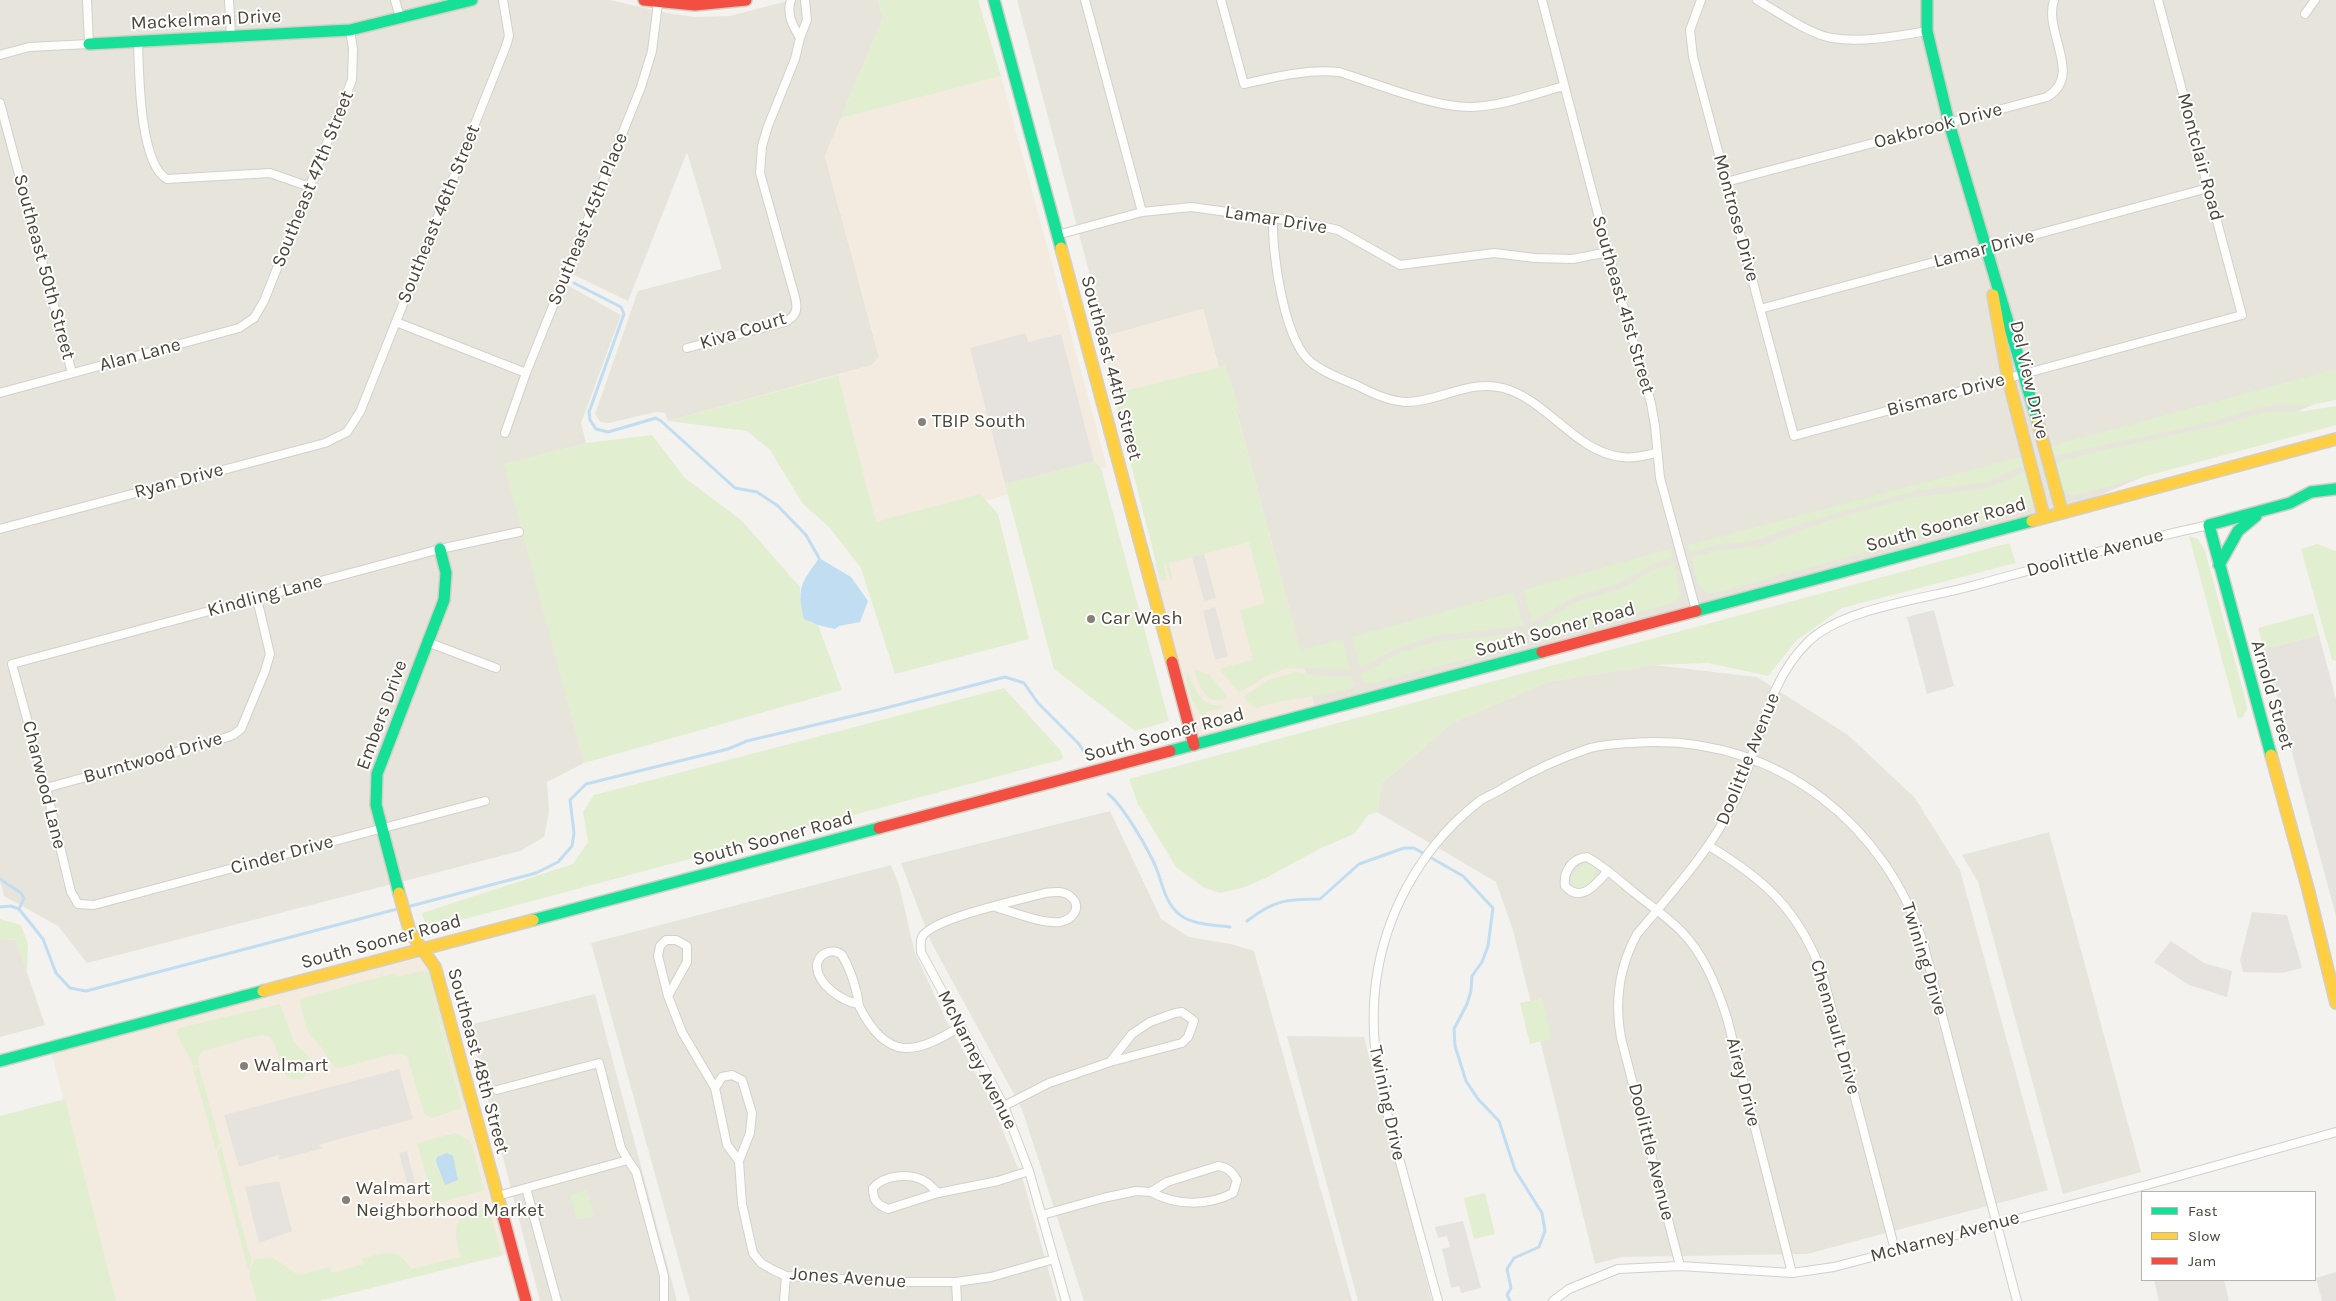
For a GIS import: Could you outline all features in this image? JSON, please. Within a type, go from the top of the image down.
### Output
[{"type":"main road","name":"Mackelman Drive","points":[[89,44],[350,30],[472,0]]},
{"type":"main road","points":[[644,0],[658,3],[699,5],[746,0]]},
{"type":"main road","name":"Southeast 44th Street","points":[[994,0],[1194,745]]},
{"type":"main road","name":"Del View Drive","points":[[1927,0],[1927,30],[1949,122],[1984,249],[2025,374],[2062,512]]},
{"type":"main road","name":"Del View Drive","points":[[1984,249],[2008,378],[2044,517]]},
{"type":"main road","name":"South Sooner Road","points":[[0,1061],[1194,745],[2336,438]]},
{"type":"main road","points":[[2209,525],[2297,501],[2311,492],[2336,489]]},
{"type":"main road","points":[[2219,565],[2227,545],[2240,527],[2254,517],[2283,505]]},
{"type":"main road","name":"Arnold Street","points":[[2209,525],[2307,885],[2336,1003]]},
{"type":"main road","name":"Embers Drive","points":[[422,949],[410,932],[382,829],[376,805],[377,774],[446,587],[446,573],[440,549]]},
{"type":"main road","name":"Southeast 48th Street","points":[[422,949],[435,967],[526,1301]]},
{"type":"street","points":[[87,0],[89,44]]},
{"type":"street","points":[[229,0],[231,36]]},
{"type":"street","points":[[395,0],[400,17]]},
{"type":"street","name":"Southeast 46th Street","points":[[354,426],[506,46],[509,36],[503,0]]},
{"type":"street","points":[[791,0],[789,7],[791,16],[800,38]]},
{"type":"street","points":[[800,38],[807,20],[805,0]]},
{"type":"street","points":[[1085,0],[1142,212]]},
{"type":"street","points":[[1221,0],[1244,84],[1278,76],[1322,70],[1339,72],[1449,106],[1472,107],[1503,102],[1564,86]]},
{"type":"street","name":"Southeast 41st Street","points":[[1542,0],[1650,403],[1655,426],[1656,453],[1660,478],[1696,610]]},
{"type":"street","name":"Montrose Drive","points":[[1701,0],[1691,25],[1690,41],[1794,436]]},
{"type":"street","points":[[1757,0],[1809,29],[1831,38],[1864,39],[1927,30]]},
{"type":"street","name":"Oakbrook Drive","points":[[1726,182],[2047,97],[2057,91],[2063,79],[2063,64],[2052,23],[2054,0]]},
{"type":"street","name":"Montclair Road","points":[[2158,0],[2242,315]]},
{"type":"street","points":[[2305,14],[2315,0]]},
{"type":"street","name":"Southeast 45th Place","points":[[505,433],[526,374],[641,87],[652,52],[658,3]]},
{"type":"street","points":[[791,16],[806,12]]},
{"type":"street","name":"Southeast 47th Street","points":[[250,322],[262,305],[352,80],[353,49],[350,30]]},
{"type":"street","name":"Kiva Court","points":[[687,348],[785,322],[792,319],[796,312],[795,296],[760,173],[762,146],[795,59],[800,38]]},
{"type":"street","points":[[138,41],[141,110],[149,146],[161,176],[166,179],[270,173],[310,186]]},
{"type":"street","name":"Mackelman Drive","points":[[0,55],[29,47],[89,44]]},
{"type":"street","name":"Southeast 50th Street","points":[[0,103],[72,373]]},
{"type":"street","name":"Lamar Drive","points":[[1760,309],[2208,188]]},
{"type":"street","name":"Lamar Drive","points":[[1057,235],[1142,212],[1191,207],[1273,220],[1308,223],[1338,230],[1400,265],[1494,253],[1536,258],[1573,259],[1608,252]]},
{"type":"street","points":[[1273,220],[1276,267],[1287,318],[1298,347],[1311,363],[1332,375],[1388,400],[1406,402],[1427,400],[1462,389],[1484,386],[1502,388],[1526,398],[1591,447],[1606,455],[1625,458],[1656,453]]},
{"type":"street","name":"Bismarc Drive","points":[[1794,436],[2242,315]]},
{"type":"street","name":"Alan Lane","points":[[0,393],[239,328],[250,322]]},
{"type":"street","points":[[396,322],[526,374]]},
{"type":"street","name":"Ryan Drive","points":[[0,529],[335,440],[354,426]]},
{"type":"street","name":"Doolittle Avenue","points":[[1680,1266],[1621,1038],[1617,1007],[1620,977],[1629,950],[1637,934],[1709,846],[1736,797],[1777,687],[1790,665],[1807,642],[1826,629],[1846,619],[1883,607],[2209,525]]},
{"type":"street","name":"Kindling Lane","points":[[12,664],[440,549],[519,532]]},
{"type":"street","name":"Burntwood Drive","points":[[46,788],[216,741],[232,735],[241,729],[266,671],[270,654],[257,598]]},
{"type":"street","points":[[427,642],[496,668]]},
{"type":"street","name":"Charwood Lane","points":[[12,664],[46,788],[71,892],[78,904]]},
{"type":"street","name":"Twining Drive","points":[[1438,1301],[1380,1090],[1373,1040],[1374,997],[1384,941],[1403,890],[1430,852],[1482,800],[1529,772],[1592,748],[1628,743],[1667,742],[1700,745],[1784,772],[1840,812],[1884,862],[1905,896],[1924,946],[2017,1301]]},
{"type":"street","name":"Cinder Drive","points":[[78,904],[94,905],[485,801]]},
{"type":"street","name":"Chennault Drive","points":[[1709,846],[1743,866],[1786,905],[1812,949],[1823,976],[1895,1250]]},
{"type":"street","points":[[1582,857],[1587,857],[1608,871],[1595,886],[1583,893],[1572,892],[1565,886],[1565,873],[1570,866],[1582,857]]},
{"type":"street","name":"Airey Drive","points":[[1608,871],[1681,931],[1701,957],[1719,993],[1792,1273]]},
{"type":"street","points":[[1060,892],[1071,896],[1076,904],[1076,911],[1072,917],[1059,922],[1029,917],[995,907],[1045,893],[1060,892]]},
{"type":"street","name":"McNarney Avenue","points":[[995,907],[946,919],[931,927],[922,937],[920,952],[1004,1106],[1029,1171],[1066,1301]]},
{"type":"street","points":[[668,996],[687,962],[687,946],[676,940],[666,940],[660,946],[658,956],[668,996],[682,1032],[715,1088],[727,1145],[739,1162]]},
{"type":"street","points":[[858,1004],[845,1000],[823,980],[817,966],[818,960],[827,952],[832,951],[842,955],[848,966],[858,1004],[879,1035],[891,1045],[913,1049],[930,1044],[961,1026]]},
{"type":"street","points":[[1004,1106],[1049,1083],[1110,1062],[1182,1043],[1188,1037],[1194,1021],[1182,1012],[1150,1022],[1132,1034],[1110,1062]]},
{"type":"street","points":[[497,1090],[599,1063],[621,1148],[636,1172],[664,1276],[664,1301]]},
{"type":"street","name":"Jones Avenue","points":[[715,1088],[722,1078],[732,1075],[742,1080],[748,1095],[752,1113],[750,1133],[739,1162],[742,1204],[753,1253],[761,1263],[786,1276],[898,1282],[956,1282],[991,1277],[1054,1259]]},
{"type":"street","name":"McNarney Avenue","points":[[1553,1301],[1569,1289],[1618,1269],[1680,1266],[1792,1273],[1834,1267],[2143,1186],[2336,1132]]},
{"type":"street","points":[[497,1196],[628,1160]]},
{"type":"street","points":[[1042,1215],[1136,1191],[1151,1192],[1162,1198],[1176,1201],[1196,1202],[1225,1197],[1233,1193],[1237,1180],[1232,1172],[1218,1166],[1167,1182],[1151,1192]]},
{"type":"street","points":[[938,1193],[926,1182],[915,1177],[890,1177],[879,1181],[873,1188],[873,1198],[879,1205],[888,1208],[912,1203],[938,1193],[998,1181],[1029,1171]]},
{"type":"street","points":[[526,1188],[557,1301]]},
{"type":"street","points":[[784,1301],[786,1276]]},
{"type":"street","points":[[956,1282],[957,1301]]},
{"type":"shaded area","points":[[0,0],[610,0],[694,17],[730,16],[791,0],[878,0],[883,18],[825,156],[879,357],[872,365],[668,421],[665,413],[656,412],[609,423],[600,422],[595,414],[638,291],[722,269],[687,152],[628,301],[572,274],[567,285],[621,315],[581,423],[586,443],[505,464],[584,763],[547,782],[549,812],[544,837],[520,851],[87,963],[58,926],[4,896],[0,881]]},
{"type":"shaded area","points":[[1017,0],[2336,0],[2336,395],[2053,515],[1316,712],[1237,413],[1240,413],[1225,366],[1219,368],[1203,309],[1106,336]]},
{"type":"shaded area","points":[[1001,76],[1107,467],[878,531],[838,375],[872,365],[879,357],[825,156],[841,118]]},
{"type":"shaded area","points":[[1203,309],[1219,368],[1113,394],[1099,338]]},
{"type":"shaded area","points":[[1026,333],[1028,342],[1061,334],[1094,461],[1005,484],[970,348]]},
{"type":"shaded area","points":[[1269,531],[1316,712],[1194,745],[1145,566]]},
{"type":"shaded area","points":[[1204,554],[1216,598],[1204,601],[1192,557]]},
{"type":"shaded area","points":[[1215,607],[1228,656],[1215,660],[1203,611]]},
{"type":"shaded area","points":[[1934,610],[1954,686],[1927,694],[1907,617]]},
{"type":"shaded area","points":[[2319,635],[2336,699],[2336,916],[2264,649]]},
{"type":"shaded area","points":[[1654,665],[1757,677],[1848,735],[1915,798],[1960,870],[2048,1190],[1807,1254],[1622,1257],[1595,1264],[1513,930],[1496,882],[1377,812],[1382,783],[1452,723],[1547,682]]},
{"type":"shaded area","points":[[1110,811],[1161,919],[1189,937],[1231,944],[1254,951],[1352,1301],[1084,1301],[1022,1109],[931,942],[901,863]]},
{"type":"shaded area","points":[[2049,832],[2141,1172],[2063,1194],[1978,882],[1962,855]]},
{"type":"shaded area","points":[[891,865],[899,885],[915,953],[946,1020],[990,1099],[1024,1183],[1057,1301],[690,1301],[591,943]]},
{"type":"shaded area","points":[[2252,912],[2287,915],[2302,968],[2282,973],[2243,972],[2240,960]]},
{"type":"shaded area","points":[[0,939],[16,940],[45,1025],[0,1037]]},
{"type":"shaded area","points":[[2171,941],[2204,963],[2232,971],[2227,997],[2189,985],[2154,962]]},
{"type":"shaded area","points":[[422,949],[435,967],[513,1253],[319,1301],[116,1301],[50,1048]]},
{"type":"shaded area","points":[[595,994],[677,1301],[540,1301],[469,1025]]},
{"type":"shaded area","points":[[1287,1036],[1364,1037],[1432,1301],[1358,1301]]},
{"type":"shaded area","points":[[399,1069],[413,1119],[318,1145],[323,1148],[278,1160],[279,1155],[239,1167],[224,1115]]},
{"type":"shaded area","points":[[407,1151],[416,1187],[409,1189],[399,1153]]},
{"type":"shaded area","points":[[279,1181],[292,1231],[259,1243],[245,1187]]},
{"type":"shaded area","points":[[1463,1221],[1481,1288],[1461,1293],[1459,1286],[1451,1288],[1442,1249],[1450,1247],[1447,1236],[1438,1238],[1435,1227]]},
{"type":"shaded area","points":[[2336,1272],[2336,1301],[2322,1301],[2316,1278]]},
{"type":"shaded area","points":[[2154,1281],[2224,1281],[2229,1301],[2159,1301]]},
{"type":"green space","points":[[878,0],[978,0],[1001,76],[841,118],[883,18]]},
{"type":"green space","points":[[1225,366],[1240,413],[1237,414],[1300,650],[1343,639],[1350,670],[1287,668],[1269,675],[1239,692],[1221,671],[1221,668],[1253,660],[1240,610],[1265,603],[1249,542],[1169,563],[1172,579],[1170,580],[1166,565],[1164,565],[1167,580],[1162,581],[1160,578],[1113,394]]},
{"type":"green space","points":[[2336,369],[2336,400],[2306,406],[2278,405],[2256,408],[2207,423],[2054,456],[2051,446]]},
{"type":"green space","points":[[838,375],[876,522],[980,494],[998,514],[1029,639],[895,674],[861,568],[829,527],[803,504],[770,450],[747,431],[668,421]]},
{"type":"green space","points":[[2336,406],[2336,425],[2072,496],[2064,491],[2055,463],[2078,456],[2224,424],[2265,412],[2306,411]]},
{"type":"green space","points":[[652,435],[685,478],[741,520],[800,587],[800,597],[810,622],[818,625],[842,690],[584,763],[504,464],[586,443]]},
{"type":"green space","points":[[2024,456],[2025,465],[1983,483],[1918,490],[1800,524],[1754,541],[1722,544],[1691,552],[1685,546]]},
{"type":"green space","name":"Car Wash","points":[[1094,461],[1101,468],[1169,721],[1135,731],[1054,669],[1005,484]]},
{"type":"green space","points":[[2028,470],[2035,501],[2030,508],[1715,593],[1707,593],[1698,584],[1691,558],[1716,550],[1761,546],[1827,521],[1909,498],[1988,488]]},
{"type":"green space","points":[[2189,536],[2198,539],[2205,551],[2245,698],[2247,709],[2243,717],[2238,719]]},
{"type":"green space","points":[[2009,543],[2016,563],[1842,608],[1797,640],[1768,676],[1708,663],[1654,665],[1547,682],[1452,723],[1382,783],[1377,812],[1368,815],[1354,834],[1321,848],[1266,878],[1242,888],[1220,893],[1203,887],[1176,867],[1138,804],[1129,779]]},
{"type":"green space","points":[[2317,544],[2336,551],[2336,661],[2332,660],[2301,549]]},
{"type":"green space","points":[[1673,548],[1671,558],[1655,563],[1616,584],[1573,597],[1532,623],[1523,590]]},
{"type":"green space","points":[[1674,563],[1681,595],[1674,603],[1543,639],[1535,634],[1534,629],[1573,603],[1622,588],[1651,571]]},
{"type":"green space","points":[[1514,592],[1523,626],[1434,636],[1400,647],[1360,668],[1352,637]]},
{"type":"green space","points":[[2313,613],[2319,635],[2264,649],[2258,628]]},
{"type":"green space","points":[[1524,632],[1526,641],[1522,645],[1371,684],[1364,682],[1361,674],[1401,652],[1434,642]]},
{"type":"green space","points":[[1194,670],[1209,674],[1228,698],[1214,700],[1209,698],[1202,689]]},
{"type":"green space","points":[[1188,672],[1196,691],[1204,701],[1209,704],[1223,705],[1224,708],[1207,711],[1203,717],[1190,695],[1187,682]]},
{"type":"green space","points":[[1295,672],[1337,677],[1352,676],[1354,686],[1348,690],[1254,708],[1243,697],[1269,680]]},
{"type":"green space","points":[[1004,688],[1061,751],[1063,759],[461,920],[455,917],[426,925],[422,913],[573,864],[588,842],[583,812],[594,795]]},
{"type":"green space","points":[[1584,864],[1593,866],[1596,871],[1592,881],[1581,889],[1575,887],[1571,878],[1578,868]]},
{"type":"green space","points":[[0,919],[21,925],[28,944],[27,973],[16,940],[0,939]]},
{"type":"green space","points":[[428,970],[465,1101],[464,1105],[425,971]]},
{"type":"green space","points":[[423,971],[426,974],[462,1108],[432,1118],[424,1113],[407,1056],[397,1053],[340,1068],[334,1067],[322,1048],[308,1033],[300,1003],[300,999],[395,973],[396,977]]},
{"type":"green space","points":[[1542,998],[1552,1039],[1530,1044],[1520,1003]]},
{"type":"green space","points":[[280,1004],[294,1042],[312,1061],[312,1069],[302,1079],[293,1079],[287,1076],[280,1064],[273,1041],[269,1036],[261,1035],[202,1051],[198,1057],[199,1065],[193,1066],[180,1041],[177,1029]]},
{"type":"green space","points":[[199,1067],[220,1143],[216,1150],[193,1068]]},
{"type":"green space","points":[[65,1099],[116,1301],[0,1301],[0,1116]]},
{"type":"green space","points":[[456,1133],[469,1140],[472,1145],[484,1190],[436,1204],[433,1202],[417,1143]]},
{"type":"green space","points":[[221,1146],[249,1254],[252,1258],[249,1272],[217,1153]]},
{"type":"green space","points":[[587,1190],[594,1217],[577,1219],[570,1195]]},
{"type":"green space","points":[[1485,1193],[1495,1234],[1474,1239],[1464,1198]]},
{"type":"green space","points":[[484,1209],[489,1210],[502,1255],[319,1301],[257,1301],[249,1274],[254,1259],[273,1258],[298,1275],[330,1267],[332,1273],[364,1264],[362,1259],[377,1254],[390,1253],[401,1257],[411,1269],[460,1257],[456,1237],[457,1225],[465,1216]]},
{"type":"water","points":[[819,558],[851,577],[868,601],[860,622],[839,626],[835,629],[804,619],[801,599],[802,586],[808,573]]},
{"type":"water","points":[[447,1153],[453,1156],[458,1180],[445,1185],[436,1161],[437,1157]]},
{"type":"waterway","points":[[574,283],[621,307],[624,314],[589,412],[590,420],[596,429],[608,432],[656,418],[735,488],[757,492],[778,506],[806,535],[819,558]]},
{"type":"waterway","points":[[407,907],[536,873],[558,862],[572,846],[574,833],[570,800],[586,784],[728,749],[747,741],[1005,677],[1024,683],[1038,703],[1079,744],[1084,752]]},
{"type":"waterway","points":[[1108,794],[1121,808],[1142,841],[1157,870],[1167,899],[1174,909],[1184,918],[1190,920],[1203,924],[1230,927]]},
{"type":"waterway","points":[[1247,921],[1265,909],[1281,902],[1298,899],[1320,899],[1359,864],[1404,848],[1414,848],[1463,876],[1493,908],[1488,946],[1482,962],[1472,976],[1471,991],[1467,1004],[1454,1029],[1455,1046],[1466,1081],[1478,1099],[1499,1121],[1515,1170],[1542,1213],[1545,1231],[1539,1247],[1514,1258],[1507,1269],[1511,1288],[1507,1295],[1510,1301]]},
{"type":"waterway","points":[[0,879],[21,893],[24,898],[19,909]]},
{"type":"waterway","points":[[0,907],[11,906],[19,909],[43,939],[56,973],[70,988],[86,991],[401,908]]},
{"type":"traffic: fast","points":[[89,44],[350,30],[472,0]]},
{"type":"traffic: fast","points":[[994,0],[1061,248]]},
{"type":"traffic: fast","points":[[1927,0],[1927,31],[1949,123],[2038,423]]},
{"type":"traffic: fast","points":[[2271,755],[2209,525],[2290,503],[2311,492],[2336,489]]},
{"type":"traffic: fast","points":[[2219,565],[2238,531],[2256,516]]},
{"type":"traffic: fast","points":[[1696,611],[2032,521]]},
{"type":"traffic: fast","points":[[399,893],[376,805],[377,774],[444,600],[446,573],[440,549]]},
{"type":"traffic: fast","points":[[1170,751],[1542,652]]},
{"type":"traffic: fast","points":[[533,920],[879,828]]},
{"type":"traffic: fast","points":[[0,1061],[263,991]]},
{"type":"traffic: slow","points":[[1061,248],[1172,662]]},
{"type":"traffic: slow","points":[[1993,295],[2008,378],[2044,517]]},
{"type":"traffic: slow","points":[[2038,423],[2062,512]]},
{"type":"traffic: slow","points":[[2032,521],[2336,439]]},
{"type":"traffic: slow","points":[[2271,755],[2308,889],[2336,1003]]},
{"type":"traffic: slow","points":[[399,893],[410,932],[435,967],[502,1212]]},
{"type":"traffic: slow","points":[[263,991],[533,920]]},
{"type":"traffic: jam","points":[[644,0],[695,5],[746,0]]},
{"type":"traffic: jam","points":[[1542,652],[1696,611]]},
{"type":"traffic: jam","points":[[1172,662],[1194,745]]},
{"type":"traffic: jam","points":[[879,828],[1170,751]]},
{"type":"traffic: jam","points":[[502,1212],[526,1301]]},
{"type":"place","name":"TBIP South","points":[[922,422]]},
{"type":"place","name":"Car Wash","points":[[1091,619]]},
{"type":"place","name":"Walmart","points":[[244,1066]]},
{"type":"place","name":"Walmart Neighborhood Market","points":[[346,1200]]}]
